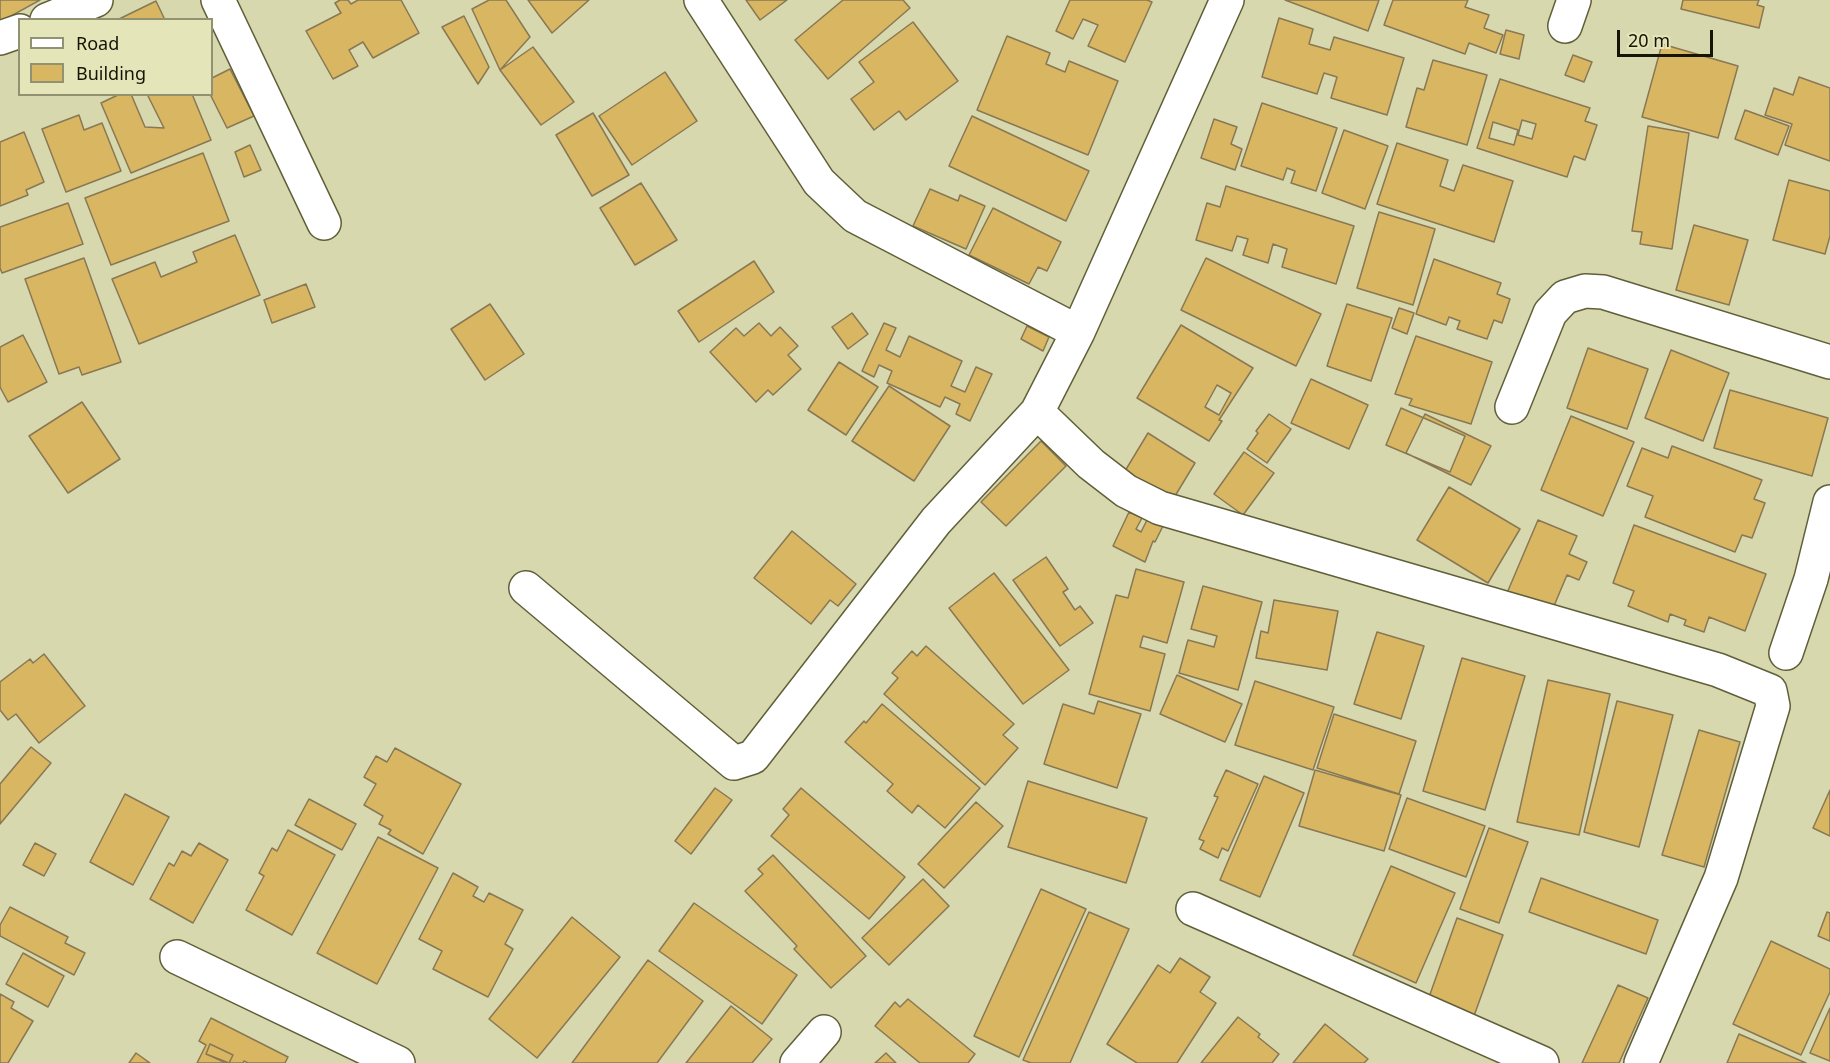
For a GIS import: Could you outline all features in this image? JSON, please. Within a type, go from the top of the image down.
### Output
[{"type":"street","points":[[52,18],[96,0]]},
{"type":"street","points":[[218,0],[324,224]]},
{"type":"street","points":[[701,0],[819,182],[855,216],[1078,332]]},
{"type":"street","points":[[526,588],[734,763],[753,757],[936,520],[1037,412],[1078,332],[1227,0]]},
{"type":"street","points":[[0,38],[18,32]]},
{"type":"street","points":[[1512,407],[1550,313],[1565,297],[1585,291],[1603,292],[1830,362]]},
{"type":"street","points":[[1037,412],[1091,464],[1126,491],[1160,508],[1718,670],[1770,691],[1773,706],[1721,878],[1641,1063]]},
{"type":"street","points":[[1786,653],[1811,579],[1830,502]]},
{"type":"street","points":[[1193,909],[1542,1063]]},
{"type":"street","points":[[177,957],[398,1063]]},
{"type":"street","points":[[797,1063],[824,1032]]},
{"type":"building","points":[[0,0],[40,0],[0,22]]},
{"type":"building","points":[[348,0],[351,4],[358,0],[401,0],[419,33],[373,58],[363,42],[349,50],[358,66],[333,79],[306,31],[341,13],[335,3]]},
{"type":"building","points":[[489,0],[506,0],[530,37],[500,70],[472,9]]},
{"type":"building","points":[[528,0],[589,0],[552,33]]},
{"type":"building","points":[[746,0],[787,0],[760,20]]},
{"type":"building","points":[[843,0],[903,0],[910,8],[828,79],[795,40]]},
{"type":"building","points":[[1070,0],[1147,0],[1152,2],[1125,62],[1088,46],[1098,25],[1083,19],[1073,39],[1056,31]]},
{"type":"building","points":[[1285,0],[1379,0],[1368,31]]},
{"type":"building","points":[[1393,0],[1468,0],[1465,7],[1489,15],[1484,28],[1503,35],[1496,53],[1469,43],[1465,54],[1384,25]]},
{"type":"building","points":[[1683,0],[1759,0],[1757,5],[1764,7],[1759,28],[1681,9]]},
{"type":"building","points":[[156,1],[164,18],[121,18]]},
{"type":"building","points":[[464,16],[489,67],[478,84],[442,27]]},
{"type":"building","points":[[1279,18],[1313,29],[1309,44],[1330,50],[1334,37],[1404,58],[1387,115],[1331,98],[1337,77],[1324,73],[1317,94],[1262,77]]},
{"type":"building","points":[[913,22],[958,81],[906,120],[899,111],[874,130],[851,99],[874,82],[859,62]]},
{"type":"building","points":[[1506,30],[1524,35],[1519,59],[1500,54]]},
{"type":"building","points":[[1007,36],[1050,53],[1046,64],[1065,72],[1069,61],[1118,81],[1088,155],[977,110]]},
{"type":"building","points":[[1662,44],[1738,66],[1718,138],[1642,117]]},
{"type":"building","points":[[533,47],[574,102],[541,125],[500,70]]},
{"type":"building","points":[[1573,55],[1592,62],[1584,82],[1565,75]]},
{"type":"building","points":[[1433,60],[1487,75],[1467,145],[1406,127],[1417,88],[1424,90]]},
{"type":"building","points":[[230,69],[254,116],[227,128],[211,96],[213,96],[213,78]]},
{"type":"building","points":[[665,72],[697,121],[632,165],[599,116]]},
{"type":"building","points":[[1799,77],[1830,88],[1830,161],[1785,145],[1792,124],[1765,115],[1774,88],[1793,95]]},
{"type":"building","points":[[1500,79],[1590,108],[1585,121],[1597,125],[1585,160],[1574,156],[1567,177],[1477,148]],"holes":[[[1522,120],[1536,124],[1532,139],[1518,135]],[[1493,122],[1518,130],[1514,145],[1489,138]]]},
{"type":"building","points":[[116,96],[132,96],[145,127],[164,128],[148,96],[193,96],[211,140],[131,173],[101,103]]},
{"type":"building","points":[[1262,103],[1337,128],[1316,191],[1291,183],[1295,171],[1287,168],[1283,180],[1241,166]]},
{"type":"building","points":[[1745,110],[1789,126],[1778,155],[1735,139]]},
{"type":"building","points":[[593,113],[629,175],[592,196],[556,135]]},
{"type":"building","points":[[79,115],[84,130],[102,123],[121,171],[66,192],[42,129]]},
{"type":"building","points":[[972,116],[1089,171],[1066,221],[949,166]]},
{"type":"building","points":[[1214,119],[1237,127],[1231,144],[1242,149],[1235,170],[1201,158]]},
{"type":"building","points":[[1648,126],[1689,133],[1672,249],[1640,244],[1642,232],[1632,231]]},
{"type":"building","points":[[1344,130],[1388,146],[1365,209],[1322,193]]},
{"type":"building","points":[[24,132],[44,182],[26,190],[28,195],[0,206],[0,142]]},
{"type":"building","points":[[1397,143],[1448,160],[1440,186],[1454,191],[1463,165],[1513,181],[1494,242],[1377,204]]},
{"type":"building","points":[[250,145],[261,170],[244,177],[235,152]]},
{"type":"building","points":[[203,153],[229,221],[111,265],[85,198]]},
{"type":"building","points":[[1789,180],[1830,191],[1830,236],[1825,254],[1773,240]]},
{"type":"building","points":[[641,183],[677,240],[635,265],[600,208]]},
{"type":"building","points":[[1226,186],[1354,226],[1336,284],[1282,267],[1287,249],[1273,244],[1268,263],[1243,255],[1248,239],[1237,236],[1232,251],[1196,240],[1207,203],[1220,207]]},
{"type":"building","points":[[930,189],[958,201],[960,195],[985,206],[966,249],[913,226]]},
{"type":"building","points":[[68,203],[83,244],[2,273],[0,227]]},
{"type":"building","points":[[993,208],[1061,242],[1047,271],[1038,267],[1029,284],[969,255]]},
{"type":"building","points":[[1379,212],[1435,229],[1413,305],[1357,288]]},
{"type":"building","points":[[1694,225],[1748,240],[1729,305],[1676,290]]},
{"type":"building","points":[[235,235],[260,295],[139,344],[112,279],[155,262],[161,277],[197,262],[193,252]]},
{"type":"building","points":[[84,258],[121,362],[82,375],[79,367],[59,374],[25,279]]},
{"type":"building","points":[[1206,258],[1321,314],[1296,366],[1181,310]]},
{"type":"building","points":[[1434,259],[1501,283],[1497,294],[1510,299],[1502,323],[1494,320],[1487,339],[1457,329],[1460,321],[1449,317],[1446,325],[1416,314]]},
{"type":"building","points":[[754,261],[774,292],[699,342],[678,311]]},
{"type":"building","points":[[306,284],[315,307],[272,323],[264,300]]},
{"type":"building","points":[[490,304],[524,354],[485,380],[451,329]]},
{"type":"building","points":[[1347,304],[1392,318],[1371,381],[1327,366]]},
{"type":"building","points":[[1399,308],[1414,313],[1407,334],[1392,328]]},
{"type":"building","points":[[852,313],[868,334],[848,349],[832,327]]},
{"type":"building","points":[[759,323],[771,336],[780,327],[798,346],[788,355],[801,369],[773,395],[768,390],[756,402],[710,352],[736,328],[744,336]]},
{"type":"building","points":[[884,323],[896,328],[886,350],[900,357],[909,336],[962,361],[951,386],[965,392],[976,367],[992,374],[970,421],[956,414],[960,404],[945,397],[940,407],[887,383],[892,371],[879,365],[874,377],[862,371]]},
{"type":"building","points":[[1181,325],[1253,368],[1219,420],[1222,421],[1209,441],[1137,398]],"holes":[[[1217,385],[1231,393],[1219,415],[1205,407]]]},
{"type":"building","points":[[1027,326],[1049,337],[1043,351],[1021,339]]},
{"type":"building","points":[[23,335],[47,382],[8,402],[0,387],[0,347]]},
{"type":"building","points":[[1416,336],[1492,362],[1471,424],[1409,405],[1412,399],[1395,394]]},
{"type":"building","points":[[1588,348],[1648,369],[1627,429],[1567,408]]},
{"type":"building","points":[[1671,350],[1729,373],[1703,441],[1645,418]]},
{"type":"building","points":[[839,362],[878,387],[846,435],[808,410]]},
{"type":"building","points":[[1311,379],[1368,405],[1349,449],[1291,423]]},
{"type":"building","points":[[889,386],[950,426],[914,481],[852,441]]},
{"type":"building","points":[[1730,390],[1828,418],[1812,476],[1714,448]]},
{"type":"building","points":[[82,402],[120,459],[68,493],[29,436]]},
{"type":"building","points":[[1401,408],[1465,436],[1450,472],[1386,445]]},
{"type":"building","points":[[1269,414],[1291,429],[1267,463],[1247,449],[1258,433],[1256,431]]},
{"type":"building","points":[[1425,414],[1491,446],[1471,485],[1406,453]]},
{"type":"building","points":[[1571,416],[1634,442],[1603,516],[1541,490]]},
{"type":"building","points":[[1148,433],[1195,463],[1172,501],[1125,471]]},
{"type":"building","points":[[1041,441],[1066,466],[1006,526],[981,502]]},
{"type":"building","points":[[1672,446],[1762,480],[1754,499],[1765,503],[1752,538],[1742,535],[1735,552],[1645,517],[1653,496],[1627,486],[1642,448],[1668,458]]},
{"type":"building","points":[[1244,452],[1274,473],[1243,515],[1214,494]]},
{"type":"building","points":[[1449,487],[1520,529],[1488,583],[1417,540]]},
{"type":"building","points":[[1129,512],[1142,518],[1136,529],[1141,532],[1148,518],[1163,526],[1155,542],[1153,541],[1145,562],[1113,546]]},
{"type":"building","points":[[1538,520],[1577,536],[1569,554],[1587,562],[1579,580],[1567,575],[1551,613],[1507,593]]},
{"type":"building","points":[[1634,525],[1766,574],[1745,631],[1709,617],[1704,632],[1684,625],[1686,620],[1670,614],[1668,622],[1628,606],[1634,591],[1613,583]]},
{"type":"building","points":[[792,531],[856,584],[838,606],[830,600],[811,624],[754,578]]},
{"type":"building","points":[[1046,557],[1068,589],[1063,592],[1075,610],[1080,606],[1093,623],[1060,646],[1013,580]]},
{"type":"building","points":[[1136,569],[1184,582],[1167,643],[1143,636],[1140,647],[1165,654],[1150,711],[1089,694],[1116,595],[1128,598]]},
{"type":"building","points":[[994,573],[1069,670],[1023,704],[949,608]]},
{"type":"building","points":[[1203,586],[1262,602],[1238,690],[1179,673],[1188,640],[1214,647],[1217,636],[1191,629]]},
{"type":"building","points":[[1274,600],[1338,611],[1327,670],[1256,658],[1261,631],[1268,633]]},
{"type":"building","points":[[1377,632],[1424,646],[1401,719],[1354,704]]},
{"type":"building","points":[[926,646],[1014,724],[1003,735],[1018,748],[985,785],[884,694],[898,678],[892,673],[912,651],[917,656]]},
{"type":"building","points":[[44,654],[85,706],[39,743],[16,714],[8,720],[0,710],[0,682],[30,659],[33,663]]},
{"type":"building","points":[[1462,658],[1525,676],[1485,810],[1423,791]]},
{"type":"building","points":[[1177,675],[1242,704],[1225,742],[1160,714]]},
{"type":"building","points":[[1548,680],[1610,694],[1579,835],[1517,822]]},
{"type":"building","points":[[1255,681],[1334,707],[1313,770],[1235,745]]},
{"type":"building","points":[[1098,701],[1141,714],[1117,788],[1044,764],[1063,704],[1094,714]]},
{"type":"building","points":[[1617,701],[1673,715],[1639,847],[1584,832]]},
{"type":"building","points":[[882,704],[980,788],[945,828],[918,805],[912,813],[887,791],[893,784],[845,742]]},
{"type":"building","points":[[1334,714],[1416,741],[1399,794],[1317,768]]},
{"type":"building","points":[[1699,730],[1740,742],[1704,867],[1662,855]]},
{"type":"building","points":[[31,747],[51,763],[0,824],[0,784]]},
{"type":"building","points":[[395,748],[461,784],[423,854],[388,834],[391,830],[379,824],[383,816],[364,805],[376,784],[364,777],[376,756],[387,762]]},
{"type":"building","points":[[1226,770],[1258,784],[1228,851],[1222,848],[1218,858],[1200,849],[1204,841],[1199,839],[1218,797],[1214,796]]},
{"type":"building","points":[[1315,770],[1401,795],[1384,851],[1299,826]]},
{"type":"building","points":[[1264,776],[1304,793],[1260,897],[1220,880]]},
{"type":"building","points":[[1028,781],[1147,818],[1126,883],[1008,847]]},
{"type":"building","points":[[715,788],[732,800],[691,854],[675,841]]},
{"type":"building","points":[[801,788],[905,877],[869,919],[771,836],[789,815],[783,809]]},
{"type":"building","points":[[1830,790],[1830,836],[1813,828]]},
{"type":"building","points":[[125,794],[169,817],[133,885],[90,862]]},
{"type":"building","points":[[1407,798],[1485,826],[1466,877],[1389,849]]},
{"type":"building","points":[[309,799],[356,824],[342,850],[295,825]]},
{"type":"building","points":[[976,802],[1003,826],[944,888],[918,864]]},
{"type":"building","points":[[1489,828],[1528,842],[1499,923],[1460,909]]},
{"type":"building","points":[[288,830],[335,855],[292,935],[246,910],[264,876],[259,873],[272,848],[277,851]]},
{"type":"building","points":[[378,837],[438,868],[377,984],[317,953]]},
{"type":"building","points":[[35,843],[56,854],[44,876],[23,865]]},
{"type":"building","points":[[199,843],[228,860],[193,923],[150,899],[169,863],[174,866],[182,851],[191,856]]},
{"type":"building","points":[[773,855],[866,956],[831,988],[794,949],[797,946],[745,891],[763,874],[758,869]]},
{"type":"building","points":[[1391,866],[1455,893],[1416,983],[1353,955]]},
{"type":"building","points":[[453,873],[478,887],[473,896],[484,902],[489,893],[523,910],[505,944],[513,949],[488,997],[433,969],[442,951],[419,939]]},
{"type":"building","points":[[1541,878],[1658,920],[1646,954],[1529,912]]},
{"type":"building","points":[[923,879],[949,906],[889,965],[862,938]]},
{"type":"building","points":[[1041,889],[1086,909],[1019,1057],[974,1036]]},
{"type":"building","points":[[694,903],[797,975],[762,1024],[659,951]]},
{"type":"building","points":[[10,907],[68,937],[65,943],[85,953],[74,975],[0,936],[0,925]]},
{"type":"building","points":[[1089,912],[1129,929],[1070,1063],[1031,1063],[1023,1060]]},
{"type":"building","points":[[1827,912],[1830,913],[1830,941],[1818,936]]},
{"type":"building","points":[[572,917],[620,957],[537,1058],[489,1019]]},
{"type":"building","points":[[1457,918],[1503,935],[1474,1016],[1428,1000]]},
{"type":"building","points":[[1771,941],[1830,969],[1830,992],[1801,1055],[1733,1024]]},
{"type":"building","points":[[23,953],[64,976],[48,1007],[6,984]]},
{"type":"building","points":[[1180,958],[1210,977],[1200,992],[1216,1003],[1177,1063],[1137,1063],[1107,1044],[1158,965],[1170,973]]},
{"type":"building","points":[[648,960],[703,1001],[657,1063],[572,1063]]},
{"type":"building","points":[[1618,985],[1648,998],[1619,1063],[1582,1063]]},
{"type":"building","points":[[0,994],[14,1002],[11,1008],[33,1021],[8,1063],[0,1063]]},
{"type":"building","points":[[908,999],[975,1054],[968,1063],[920,1063],[875,1026],[895,1002],[900,1007]]},
{"type":"building","points":[[731,1006],[772,1039],[752,1063],[686,1063]]},
{"type":"building","points":[[1830,1008],[1830,1061],[1810,1053]]},
{"type":"building","points":[[1238,1017],[1260,1034],[1258,1037],[1279,1054],[1272,1063],[1201,1063]]},
{"type":"building","points":[[211,1018],[288,1057],[285,1063],[248,1063],[244,1061],[243,1063],[229,1063],[233,1055],[210,1044],[206,1054],[226,1063],[197,1063],[206,1045],[199,1041]]},
{"type":"building","points":[[1325,1024],[1368,1059],[1364,1063],[1293,1063]]},
{"type":"building","points":[[1739,1034],[1806,1063],[1727,1063]]},
{"type":"building","points":[[210,1044],[233,1055],[229,1063],[206,1054]]},
{"type":"building","points":[[136,1053],[150,1063],[129,1063]]},
{"type":"building","points":[[886,1053],[896,1063],[875,1063]]}]
